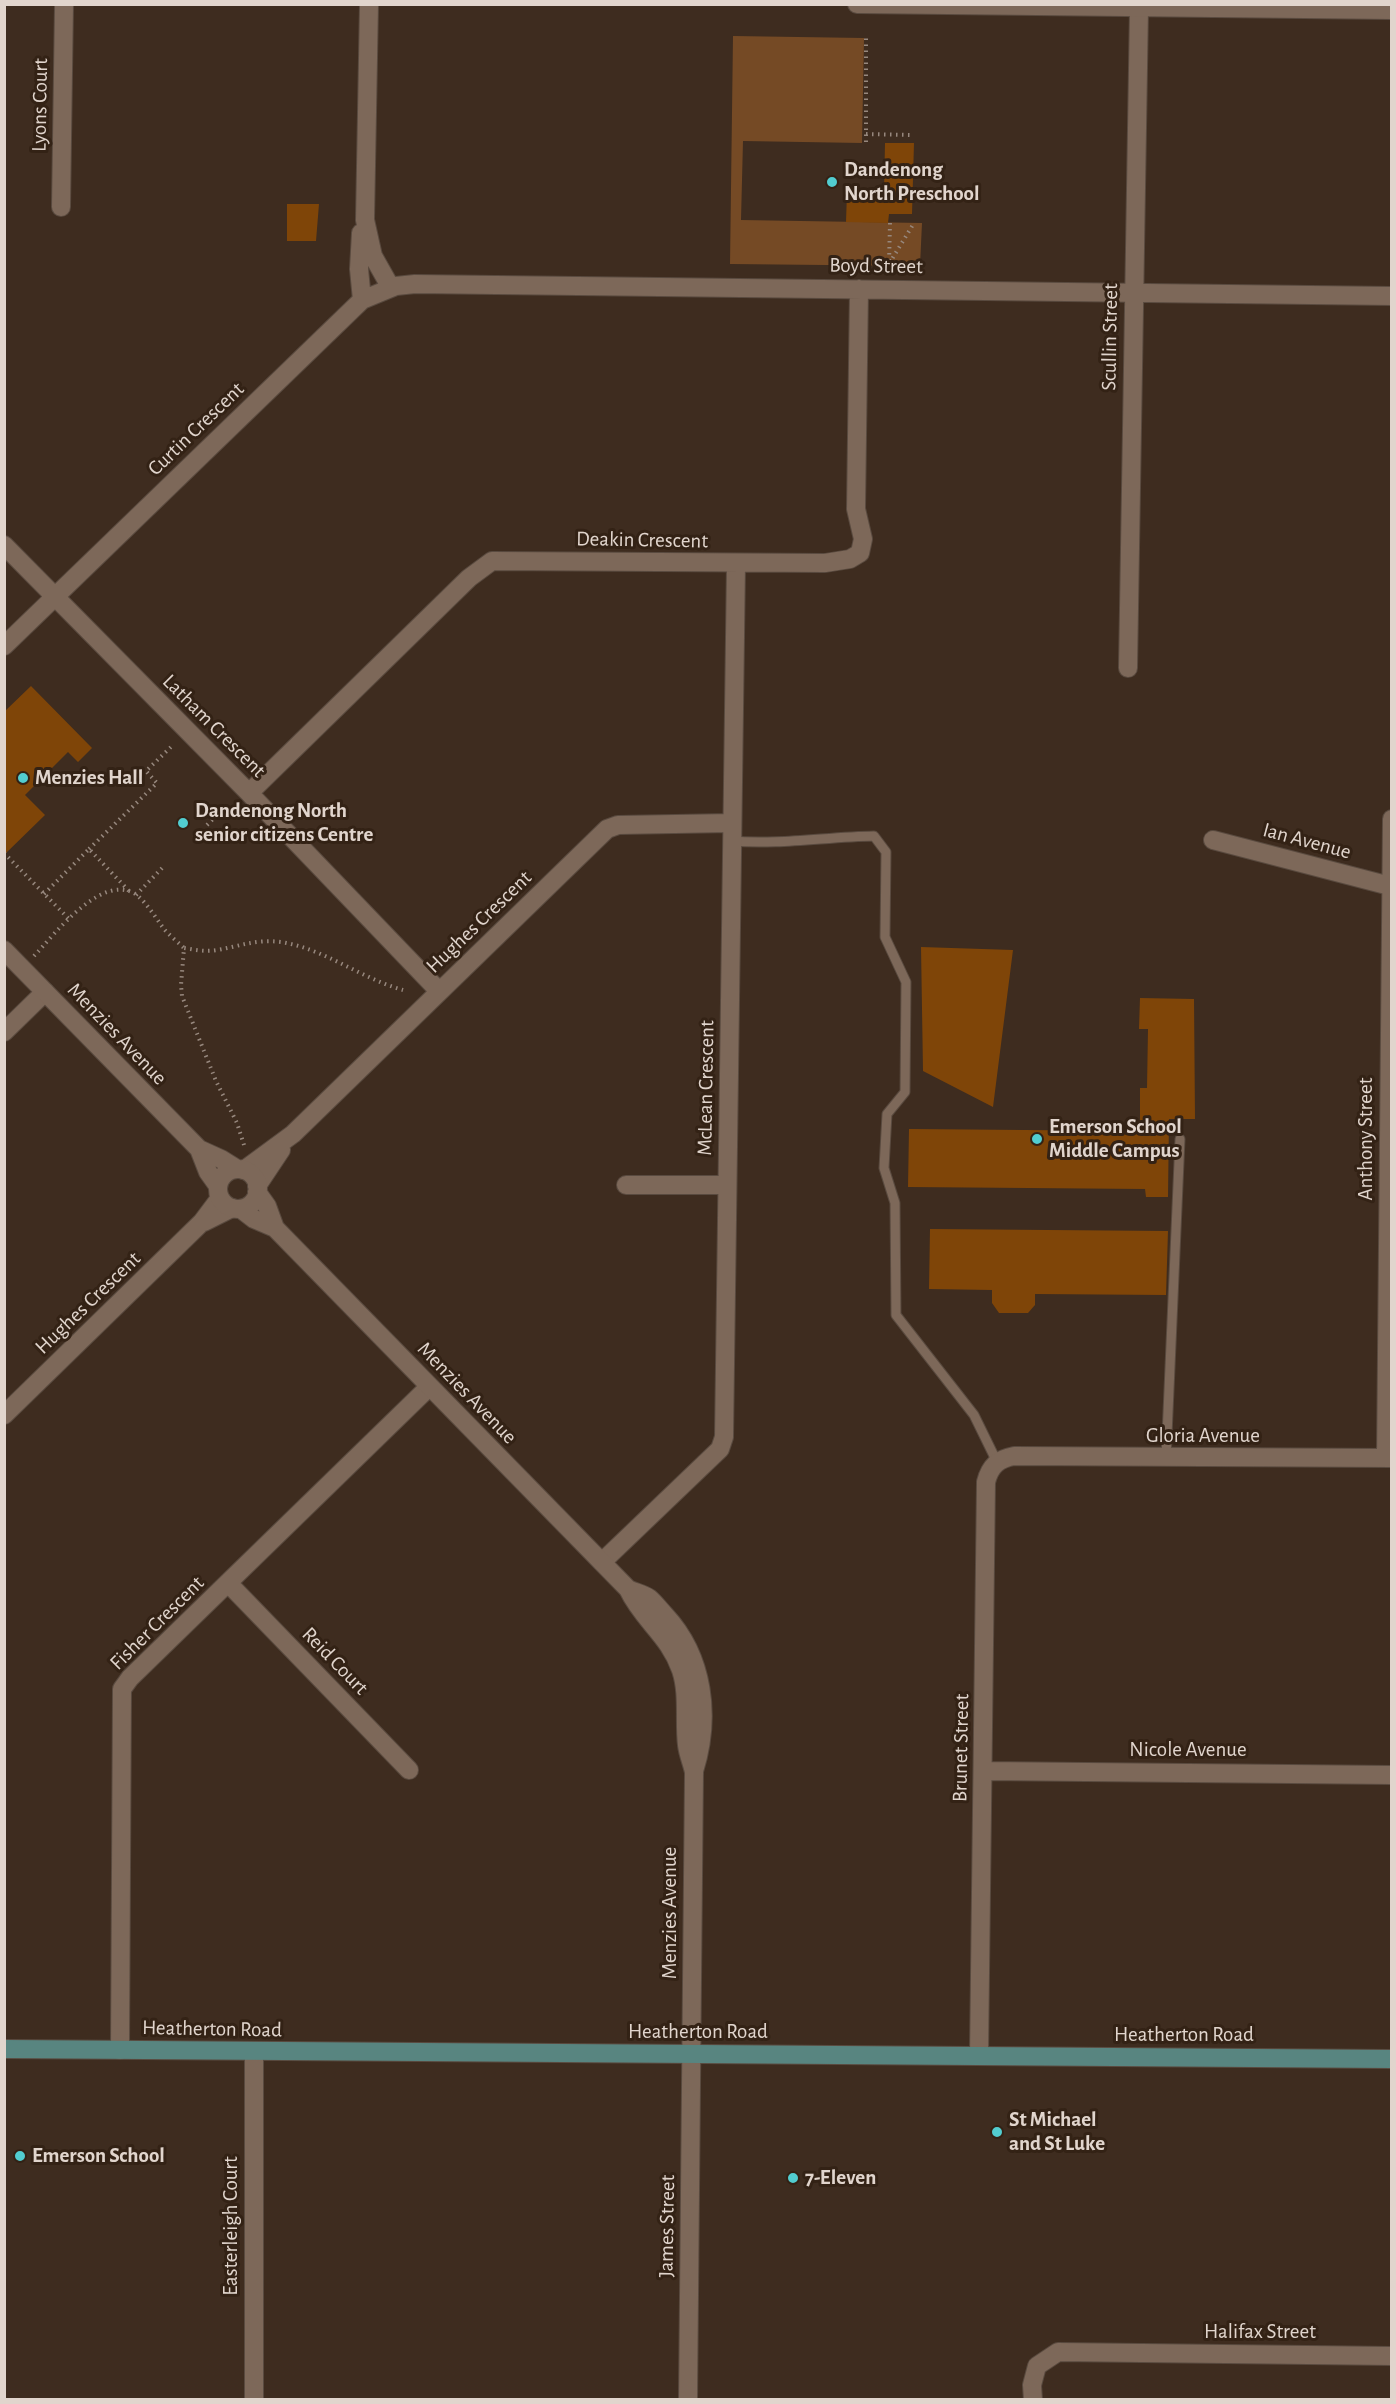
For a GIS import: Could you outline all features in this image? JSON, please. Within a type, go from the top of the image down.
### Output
[{"type":"main road","name":"Heatherton Road","points":[[4,2049],[1392,2059]]},
{"type":"street","name":"Lyons Court","points":[[61,207],[64,4]]},
{"type":"street","points":[[369,4],[365,220],[373,256],[391,288]]},
{"type":"street","points":[[857,4],[1392,10]]},
{"type":"street","name":"Scullin Street","points":[[1128,668],[1139,8]]},
{"type":"street","points":[[362,300],[359,270],[361,234],[365,220]]},
{"type":"street","name":"Boyd Street","points":[[362,300],[391,288],[415,284],[1392,296]]},
{"type":"street","name":"Deakin Crescent","points":[[249,793],[469,578],[492,561],[831,563],[850,559],[860,553],[863,539],[856,509],[859,289]]},
{"type":"street","name":"Curtin Crescent","points":[[4,646],[362,300]]},
{"type":"street","name":"Latham Crescent","points":[[4,545],[249,793],[439,991]]},
{"type":"street","name":"McLean Crescent","points":[[602,1563],[720,1449],[726,1416],[731,832],[736,564]]},
{"type":"street","name":"Anthony Street","points":[[1389,1458],[1392,819]]},
{"type":"street","name":"Hughes Crescent","points":[[241,1170],[293,1134],[607,829],[618,825],[731,832]]},
{"type":"street","name":"Ian Avenue","points":[[1213,840],[1390,886]]},
{"type":"street","name":"Menzies Avenue","points":[[4,950],[199,1149],[241,1170]]},
{"type":"street","points":[[4,1032],[45,992]]},
{"type":"street","name":"Hughes Crescent","points":[[257,1189],[293,1134]]},
{"type":"street","name":"Menzies Avenue","points":[[199,1149],[208,1172],[228,1200],[254,1219],[275,1228],[628,1589],[636,1605],[667,1640],[682,1672],[686,1697],[687,1746],[694,1772],[691,2054]]},
{"type":"street","points":[[241,1170],[253,1176],[257,1189],[252,1203],[228,1200],[225,1174],[241,1170]]},
{"type":"street","points":[[626,1185],[727,1185]]},
{"type":"street","name":"Menzies Avenue","points":[[257,1189],[267,1206],[275,1228]]},
{"type":"street","name":"Hughes Crescent","points":[[4,1415],[202,1222],[228,1200]]},
{"type":"street","name":"Fisher Crescent","points":[[120,2050],[122,1689],[130,1678],[429,1387]]},
{"type":"street","name":"Gloria Avenue","points":[[1006,1459],[1389,1458]]},
{"type":"street","name":"Brunet Street","points":[[979,2055],[986,1482],[988,1473],[1006,1459]]},
{"type":"street","name":"Reid Court","points":[[229,1584],[409,1770]]},
{"type":"street","name":"Nicole Avenue","points":[[984,1771],[1392,1775]]},
{"type":"street","name":"Easterleigh Court","points":[[254,2052],[254,2399]]},
{"type":"street","name":"James Street","points":[[688,2400],[691,2054]]},
{"type":"street","name":"Halifax Street","points":[[1033,2400],[1032,2385],[1036,2366],[1058,2352],[1392,2356]]},
{"type":"lane","points":[[731,832],[757,843],[874,836],[886,852],[885,937],[906,982],[905,1092],[887,1114],[884,1168],[895,1203],[896,1315],[1006,1459]]},
{"type":"lane","points":[[1166,1458],[1180,1139]]},
{"type":"path","points":[[866,34],[866,142]]},
{"type":"path","points":[[866,134],[895,132],[910,135]]},
{"type":"path","points":[[890,223],[889,266],[914,223]]},
{"type":"path","points":[[44,894],[157,783],[146,771],[171,747]]},
{"type":"path","points":[[207,825],[228,804]]},
{"type":"path","points":[[89,849],[130,892]]},
{"type":"path","points":[[4,853],[69,919]]},
{"type":"path","points":[[136,895],[165,865]]},
{"type":"path","points":[[30,960],[69,919],[94,898],[124,890],[136,895],[166,931],[184,948],[208,951],[253,941],[284,943],[334,960],[403,990]]},
{"type":"path","points":[[184,948],[182,996],[216,1081],[237,1123],[244,1145]]},
{"type":"shaded area","points":[[733,36],[864,38],[862,143],[743,141],[741,220],[922,223],[920,266],[730,264]]},
{"type":"building","name":"Dandenong North Preschool","points":[[885,143],[914,143],[912,214],[889,214],[888,223],[846,222],[847,192],[884,193]]},
{"type":"building","points":[[287,204],[319,204],[316,241],[287,241]]},
{"type":"building","name":"Menzies Hall","points":[[31,686],[92,748],[78,762],[68,752],[25,795],[45,815],[4,855],[4,712]]},
{"type":"building","points":[[921,947],[1013,950],[993,1107],[923,1071]]},
{"type":"building","points":[[1140,998],[1194,999],[1195,1119],[1169,1119],[1168,1197],[1146,1197],[1145,1189],[908,1187],[909,1129],[1140,1131],[1140,1088],[1147,1088],[1148,1029],[1139,1029]]},
{"type":"building","points":[[930,1229],[1168,1231],[1166,1295],[1035,1294],[1035,1305],[1028,1313],[999,1313],[992,1303],[992,1290],[929,1289]]},
{"type":"place","name":"Dandenong North Preschool","points":[[832,182]]},
{"type":"place","name":"Menzies Hall","points":[[23,778]]},
{"type":"place","name":"Dandenong North senior citizens Centre","points":[[183,823]]},
{"type":"place","name":"Emerson School Middle Campus","points":[[1037,1139]]},
{"type":"place","name":"St Michael and St Luke","points":[[997,2132]]},
{"type":"place","name":"Emerson School","points":[[20,2156]]},
{"type":"place","name":"7-Eleven","points":[[793,2178]]}]
